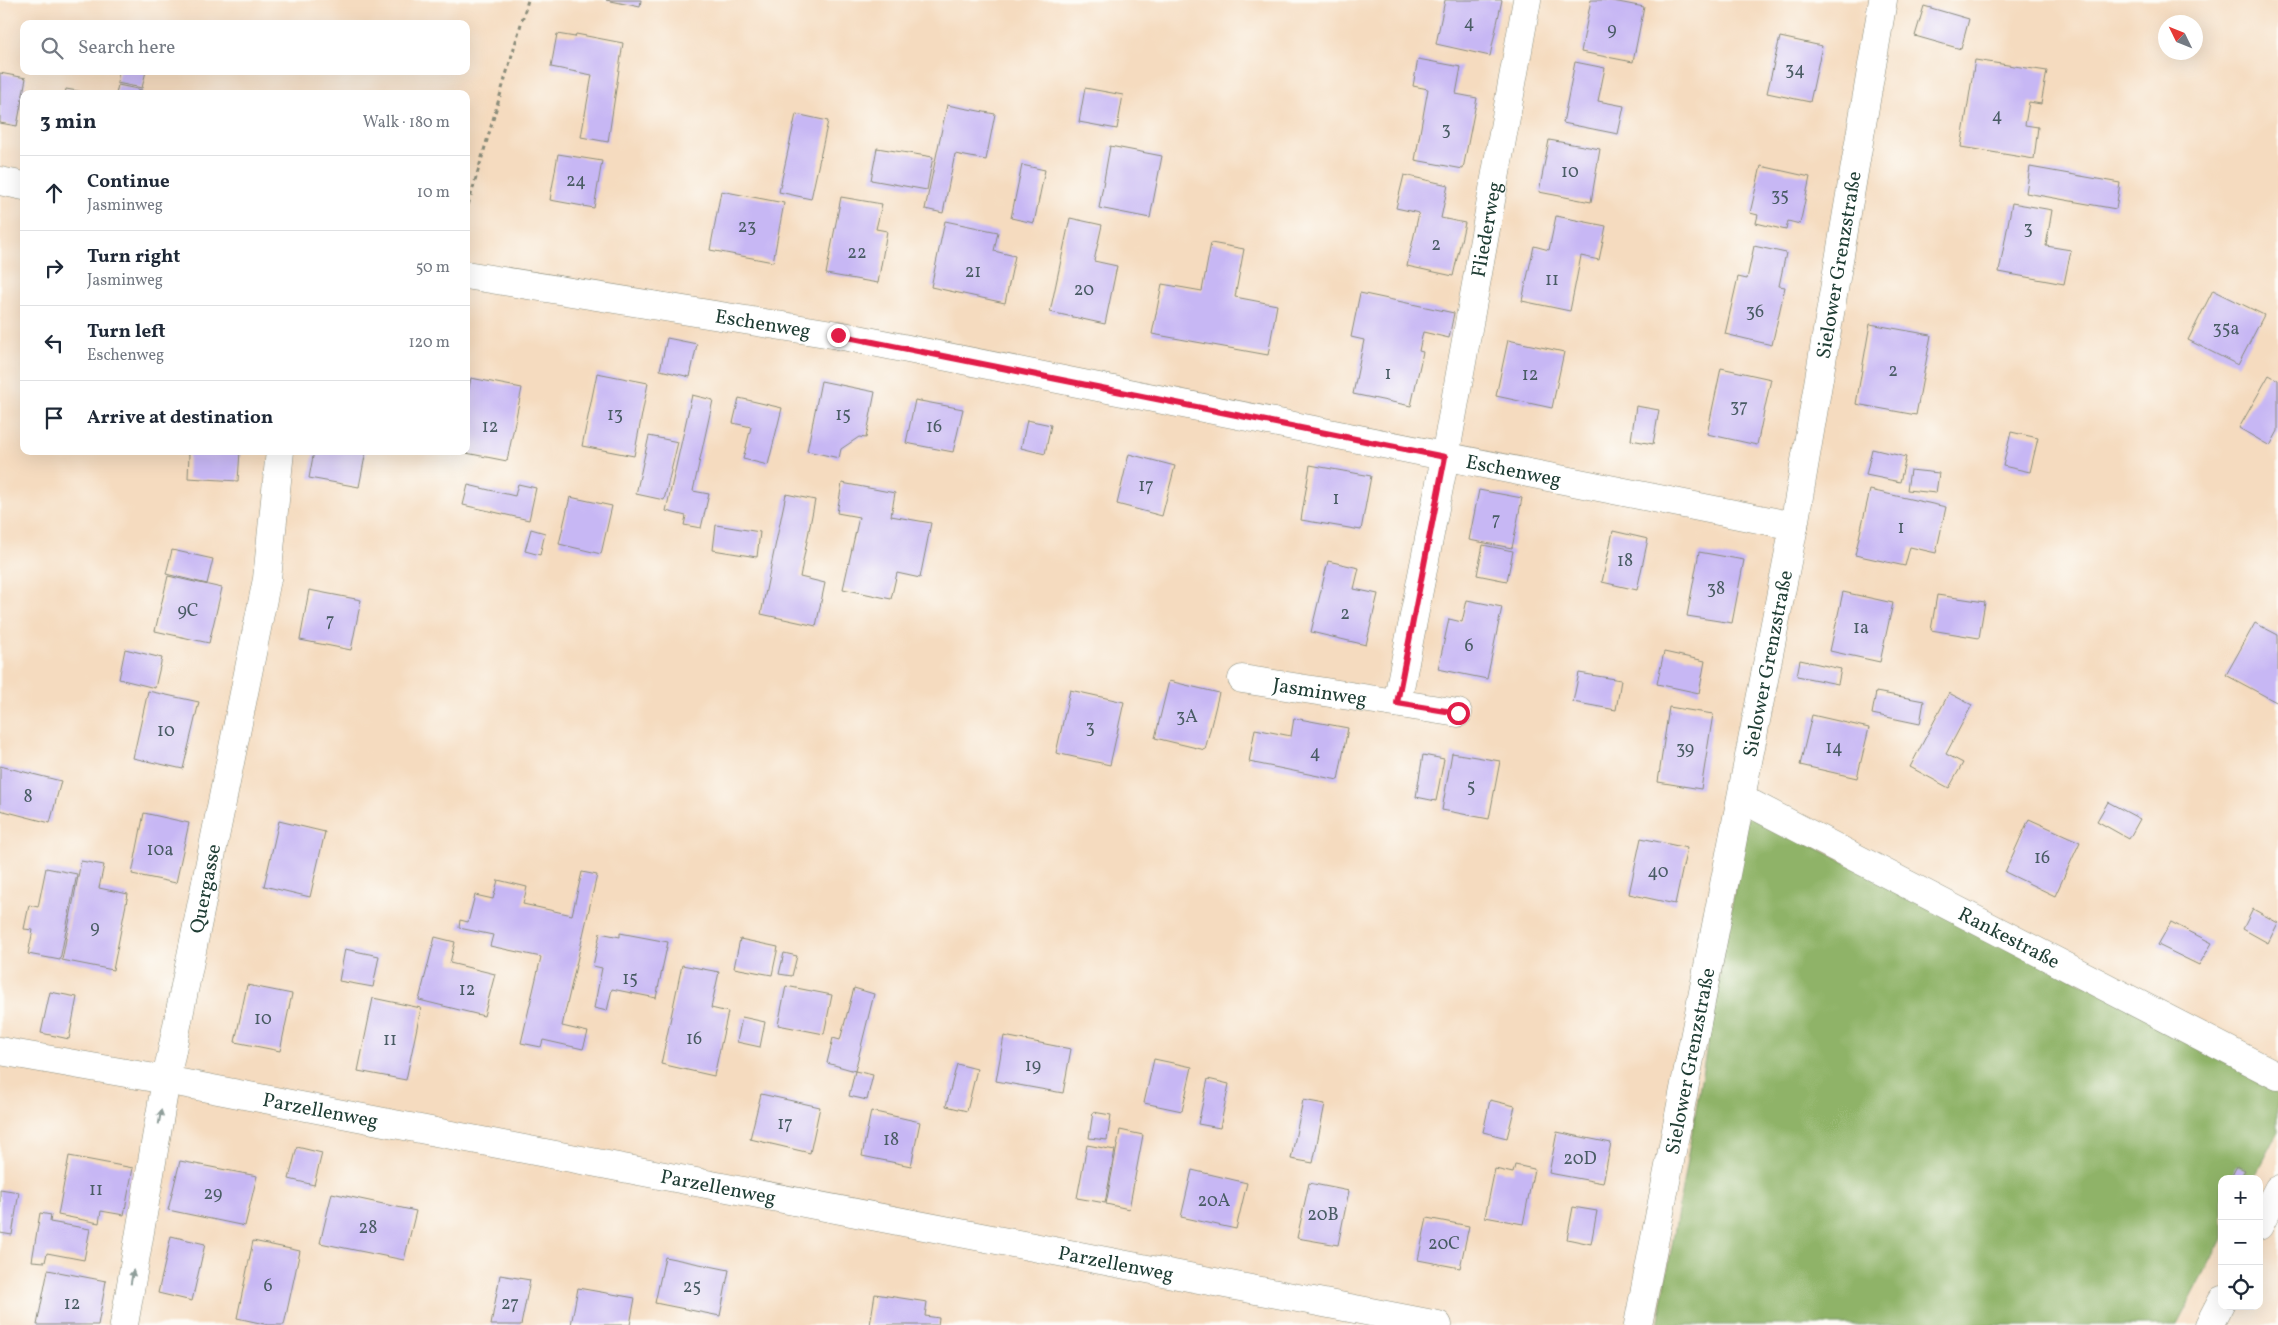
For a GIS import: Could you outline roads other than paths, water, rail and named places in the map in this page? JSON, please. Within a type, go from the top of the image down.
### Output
[{"type":"street","name":"Fliederweg","points":[[1445,457],[1527,0]]},
{"type":"street","name":"Sielower Grenzstraße","points":[[1638,1325],[1794,526],[1883,0]]},
{"type":"street","points":[[0,181],[20,185]]},
{"type":"street","name":"Eschenweg","points":[[470,276],[838,335],[1794,526]]},
{"type":"street","name":"Quergasse","points":[[124,1325],[166,1080],[267,579],[280,455]]},
{"type":"street","points":[[1397,703],[1445,457]]},
{"type":"street","name":"Jasminweg","points":[[1242,679],[1458,713]]},
{"type":"street","name":"Rankestraße","points":[[1742,799],[2278,1076]]},
{"type":"street","name":"Parzellenweg","points":[[0,1051],[166,1080],[1438,1325]]},
{"type":"street","points":[[2262,1220],[2278,1189]]},
{"type":"street","points":[[2209,1325],[2218,1308]]}]
